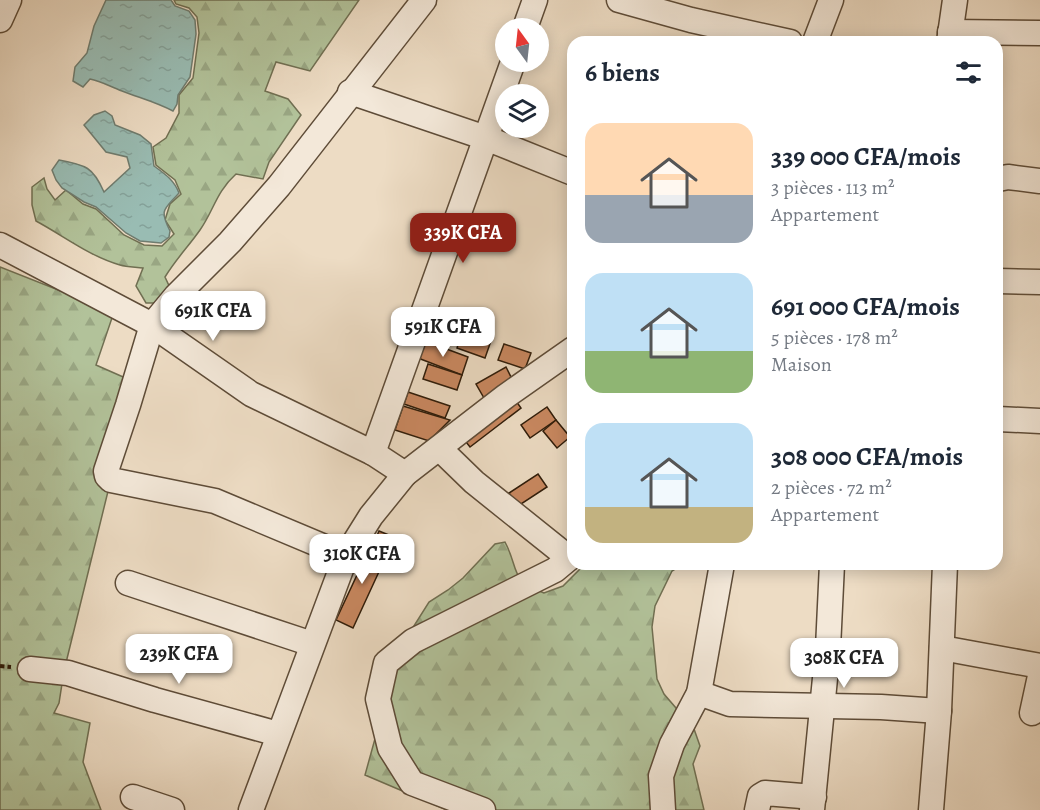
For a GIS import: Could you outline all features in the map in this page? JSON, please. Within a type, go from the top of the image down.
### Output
[{"type":"street","points":[[0,20],[9,0]]},
{"type":"street","points":[[346,556],[215,501],[111,480],[106,471],[152,325],[176,296],[230,242],[279,186],[424,0]]},
{"type":"street","points":[[529,18],[535,0]]},
{"type":"street","points":[[620,0],[700,22],[763,36]]},
{"type":"street","points":[[817,36],[831,0]]},
{"type":"street","points":[[950,36],[953,1]]},
{"type":"street","points":[[972,36],[1040,33]]},
{"type":"street","points":[[373,453],[509,72]]},
{"type":"street","points":[[350,92],[486,138],[567,171]]},
{"type":"street","points":[[1003,178],[1040,182]]},
{"type":"street","points":[[0,245],[152,325],[251,394],[373,453],[405,474]]},
{"type":"street","points":[[1003,281],[1040,282]]},
{"type":"street","points":[[259,808],[278,734],[312,644],[346,556],[371,516],[405,474],[506,396],[567,353]]},
{"type":"street","points":[[1003,419],[1040,421]]},
{"type":"street","points":[[440,449],[474,482],[567,554]]},
{"type":"street","points":[[483,810],[412,783],[390,748],[378,699],[386,663],[414,641],[555,570],[567,560]]},
{"type":"street","points":[[663,810],[661,776],[672,744],[699,693],[721,570]]},
{"type":"street","points":[[757,810],[760,796],[765,793],[813,804],[828,648],[832,570]]},
{"type":"street","points":[[931,810],[939,711],[945,570]]},
{"type":"street","points":[[128,583],[312,644]]},
{"type":"street","points":[[942,648],[1040,666]]},
{"type":"street","points":[[30,669],[68,673],[278,734]]},
{"type":"street","points":[[1032,713],[1040,676]]},
{"type":"street","points":[[699,693],[730,704],[939,711]]},
{"type":"street","points":[[133,797],[172,810]]},
{"type":"green space","points":[[174,0],[359,0],[310,71],[276,62],[265,91],[288,99],[301,115],[269,162],[263,179],[236,174],[229,181],[200,230],[165,277],[171,290],[161,303],[146,303],[136,286],[143,268],[129,267],[109,261],[36,221],[32,205],[32,187],[44,178],[47,189],[55,200],[66,190],[83,204],[96,209],[124,235],[144,245],[162,246],[174,234],[165,220],[170,204],[181,194],[175,180],[156,165],[153,147],[166,138],[179,113],[179,95],[193,78],[199,33],[197,17],[189,8],[176,4]]},
{"type":"green space","points":[[0,267],[114,312],[96,365],[130,380],[111,479],[64,671],[59,703],[54,713],[90,723],[83,762],[101,810],[0,810]]},
{"type":"green space","points":[[505,542],[520,578],[544,593],[563,586],[579,570],[674,570],[655,606],[652,627],[657,679],[664,694],[694,729],[700,746],[693,764],[704,810],[447,810],[365,775],[400,648],[429,602],[463,578],[495,544]]},
{"type":"water","points":[[106,0],[171,0],[175,6],[189,11],[195,20],[196,34],[190,77],[178,95],[173,111],[94,80],[90,79],[83,87],[73,81],[75,67],[87,53],[94,26]]},
{"type":"water","points":[[105,111],[112,116],[115,125],[140,135],[151,144],[154,166],[177,188],[179,193],[164,214],[170,231],[169,237],[161,243],[140,241],[126,233],[96,207],[62,188],[56,180],[52,170],[59,160],[76,164],[92,172],[104,192],[130,168],[127,157],[106,152],[84,125],[94,115]]},
{"type":"building","points":[[437,316],[451,320],[444,341],[430,337]]},
{"type":"building","points":[[463,329],[492,338],[485,358],[457,348]]},
{"type":"building","points":[[425,341],[468,357],[462,375],[418,358]]},
{"type":"building","points":[[504,344],[531,353],[525,369],[498,360]]},
{"type":"building","points":[[428,364],[462,375],[457,390],[423,379]]},
{"type":"building","points":[[506,367],[513,381],[484,398],[476,384]]},
{"type":"building","points":[[408,392],[450,406],[445,418],[404,404]]},
{"type":"building","points":[[514,398],[521,408],[470,447],[462,437]]},
{"type":"building","points":[[403,406],[450,420],[429,441],[395,430]]},
{"type":"building","points":[[547,407],[556,420],[530,438],[521,425]]},
{"type":"building","points":[[556,420],[567,433],[567,440],[557,448],[543,431]]},
{"type":"building","points":[[538,474],[547,487],[518,506],[509,493]]},
{"type":"building","points":[[379,531],[401,540],[396,552],[374,543]]},
{"type":"building","points":[[372,543],[389,550],[353,628],[336,620]]}]
